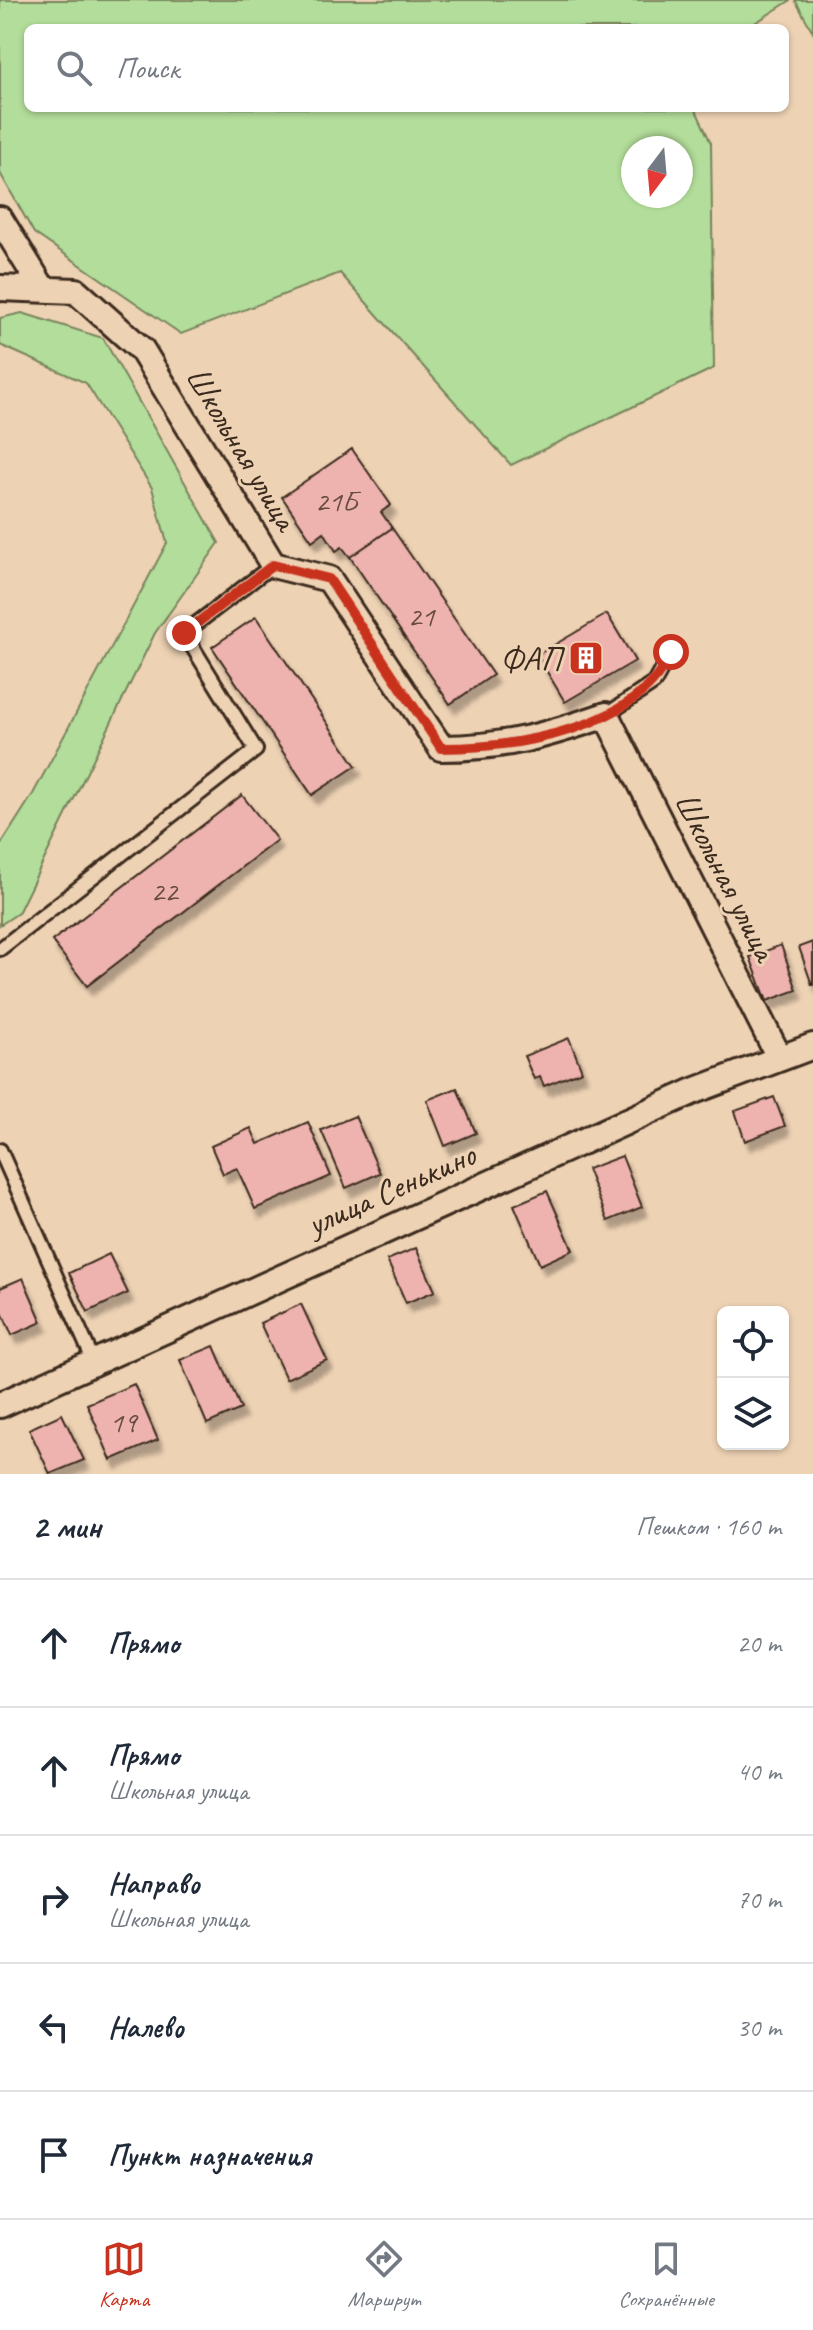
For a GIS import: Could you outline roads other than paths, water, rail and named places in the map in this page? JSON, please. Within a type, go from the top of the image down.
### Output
[{"type":"street","points":[[0,219],[43,289]]},
{"type":"street","name":"Школьная улица","points":[[0,288],[76,291],[142,350],[273,565],[329,579],[441,748],[489,748],[536,740],[606,715],[779,1057]]},
{"type":"street","name":"улица Сенькино","points":[[0,1405],[665,1104],[813,1046]]},
{"type":"lane","points":[[0,949],[256,750],[184,633],[273,565]]},
{"type":"lane","points":[[606,715],[654,683],[671,652]]},
{"type":"lane","points":[[0,1150],[94,1362]]},
{"type":"place","name":"ФАП","points":[[586,658]]}]
